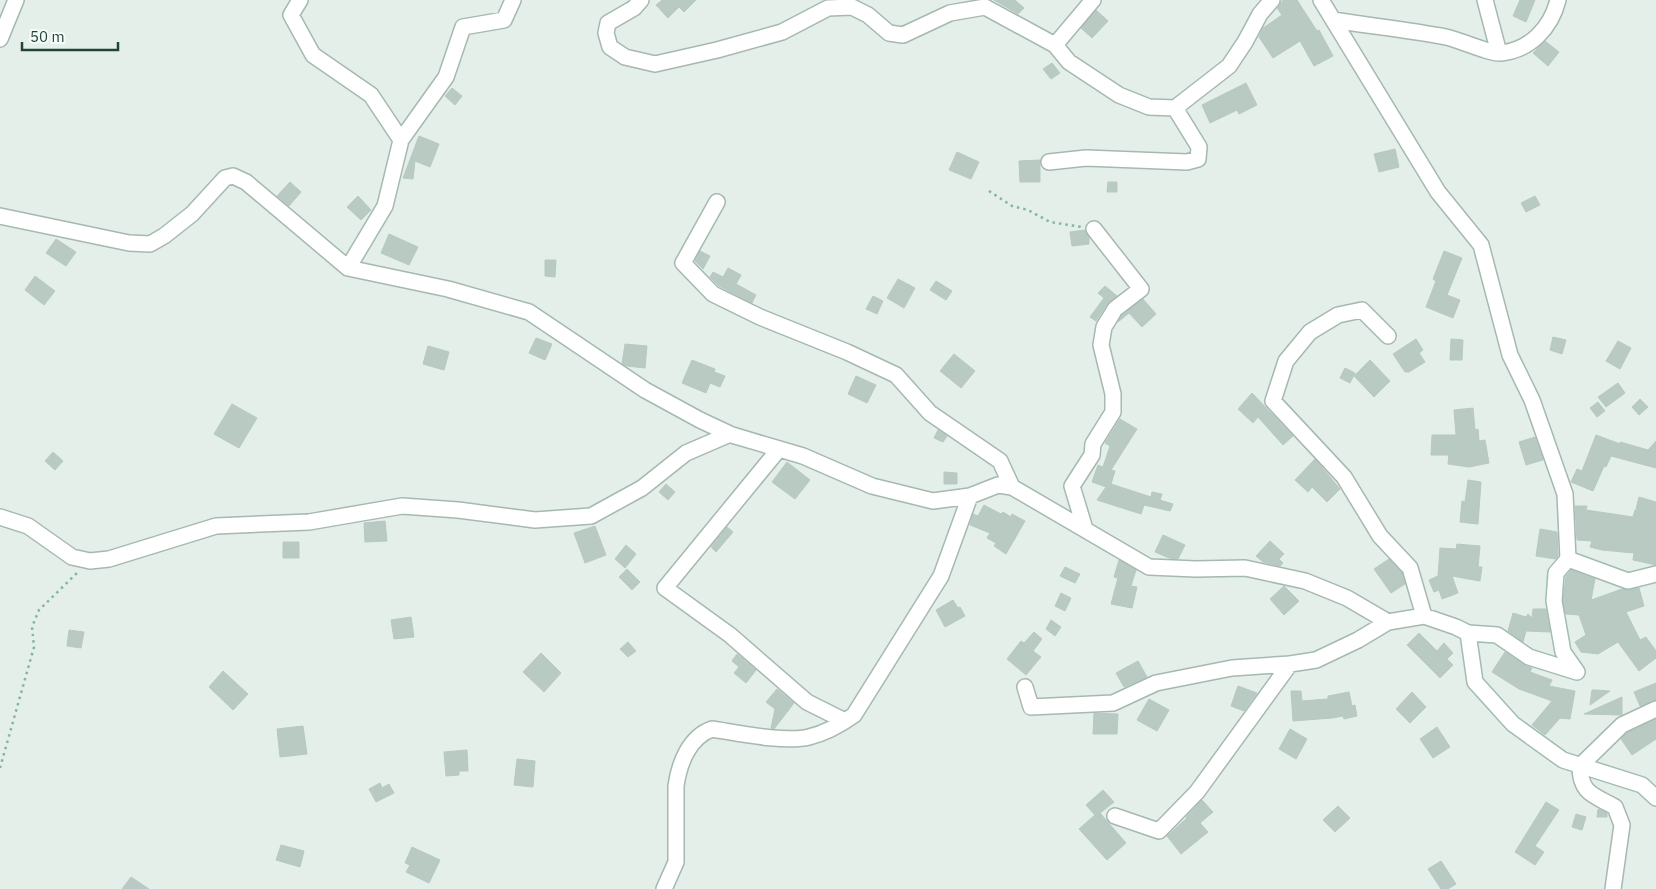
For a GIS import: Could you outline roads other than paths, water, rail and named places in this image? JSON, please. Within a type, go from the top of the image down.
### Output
[{"type":"street","points":[[0,39],[16,0]]},
{"type":"street","points":[[300,0],[291,15],[313,55],[371,95],[401,140]]},
{"type":"street","points":[[348,268],[385,206],[401,140],[446,77],[463,27],[504,20],[513,0]]},
{"type":"street","points":[[641,0],[634,8],[608,23],[606,33],[610,47],[625,57],[655,64],[717,50],[782,32],[828,8],[852,7],[868,14],[889,33],[903,35],[950,13],[985,6],[1055,45],[1069,62],[1119,95],[1149,107],[1175,108],[1229,66],[1260,14],[1272,0]]},
{"type":"street","points":[[1055,45],[1093,0]]},
{"type":"street","points":[[1024,687],[1031,707],[1113,704],[1156,683],[1232,668],[1290,664],[1316,660],[1358,640],[1388,622],[1424,616],[1468,633],[1497,635],[1529,657],[1577,672],[1563,652],[1554,601],[1556,573],[1568,559],[1565,494],[1532,400],[1510,356],[1481,245],[1438,192],[1321,0]]},
{"type":"street","points":[[1485,0],[1499,53]]},
{"type":"street","points":[[1333,20],[1448,37],[1499,53],[1525,47],[1542,33],[1556,8],[1558,0]]},
{"type":"street","points":[[1049,162],[1086,158],[1187,162],[1198,159],[1198,147],[1175,108]]},
{"type":"street","points":[[0,216],[129,243],[150,244],[164,236],[192,214],[225,178],[233,176],[246,182],[348,268],[448,289],[529,312],[645,390],[730,434],[803,456],[872,486],[933,501],[970,496],[998,486],[1012,487],[1149,567],[1196,569],[1245,568],[1305,581],[1347,598],[1388,622]]},
{"type":"street","points":[[717,202],[683,263],[713,294],[760,317],[847,352],[896,375],[930,412],[1000,461],[1012,487]]},
{"type":"street","points":[[1085,529],[1072,486],[1092,455],[1093,444],[1113,412],[1113,394],[1101,345],[1104,327],[1115,309],[1140,289],[1094,228]]},
{"type":"street","points":[[1388,336],[1362,310],[1338,315],[1310,332],[1286,361],[1273,401],[1344,477],[1380,536],[1410,568],[1424,616]]},
{"type":"street","points":[[0,517],[28,526],[72,557],[90,561],[110,559],[216,526],[309,522],[402,506],[458,510],[535,520],[591,516],[642,488],[686,453],[730,434]]},
{"type":"street","points":[[779,449],[665,588],[730,635],[807,702],[845,721]]},
{"type":"street","points":[[664,889],[676,862],[676,786],[678,775],[691,744],[702,733],[712,729],[788,739],[809,738],[836,728],[854,715],[940,576],[970,496]]},
{"type":"street","points":[[1568,559],[1628,581],[1656,574]]},
{"type":"street","points":[[1468,633],[1475,682],[1513,724],[1563,760],[1642,785],[1656,798]]},
{"type":"street","points":[[1115,816],[1159,831],[1198,792],[1290,664]]},
{"type":"street","points":[[1613,889],[1622,825],[1615,807],[1591,795],[1580,780],[1580,766],[1622,725],[1656,709]]}]
